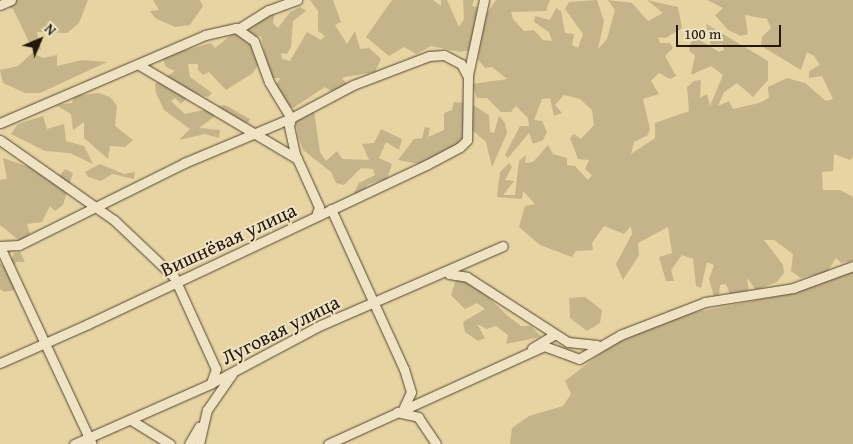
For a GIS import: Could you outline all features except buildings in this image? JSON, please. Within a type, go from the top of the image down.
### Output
[{"type":"street","points":[[0,5],[11,0]]},
{"type":"street","points":[[0,123],[206,35],[238,29],[269,10],[297,0]]},
{"type":"street","points":[[468,77],[484,0]]},
{"type":"street","points":[[238,29],[254,42],[269,82],[291,118]]},
{"type":"street","points":[[90,441],[46,342],[0,246],[18,245],[253,132],[291,118],[388,70],[428,56],[473,51]]},
{"type":"street","points":[[444,55],[461,64],[468,77]]},
{"type":"street","points":[[139,65],[297,158]]},
{"type":"street","name":"Вишнёвая улица","points":[[0,363],[434,161],[467,140],[468,77]]},
{"type":"street","points":[[291,118],[288,126],[297,158],[318,202],[316,216]]},
{"type":"street","points":[[0,140],[96,206],[177,282],[216,369],[210,384]]},
{"type":"street","points":[[331,209],[409,385],[404,407]]},
{"type":"street","name":"Луговая улица","points":[[74,444],[90,441],[210,384],[321,325],[443,275],[503,246]]},
{"type":"street","points":[[328,444],[404,407],[544,346],[573,360],[606,342],[705,302],[793,288],[853,266]]},
{"type":"street","points":[[443,275],[467,277],[554,335],[583,347],[606,342]]},
{"type":"street","points":[[529,352],[545,336],[554,335]]},
{"type":"street","points":[[189,444],[234,372]]},
{"type":"street","points":[[392,414],[404,411],[418,417],[436,444]]},
{"type":"street","points":[[199,444],[204,418]]},
{"type":"street","points":[[131,420],[170,444]]},
{"type":"shaded area","points":[[10,0],[88,0],[79,23],[67,33],[37,32],[41,50],[32,48],[13,9],[6,5]]},
{"type":"shaded area","points":[[153,0],[200,0],[203,6],[190,25],[175,27],[155,18],[150,11],[159,10]]},
{"type":"shaded area","points":[[310,0],[333,0],[341,22],[335,25],[347,44],[355,31],[360,49],[369,48],[381,59],[375,72],[345,77],[342,79],[349,85],[332,92],[325,87],[293,108],[284,104],[278,94],[276,84],[281,78],[270,78],[261,36],[253,37],[247,30],[250,23],[275,10],[273,23],[278,28],[290,12],[300,7],[306,11],[293,21],[291,47],[287,54],[281,53],[282,59],[290,61],[307,32],[321,40],[325,36],[318,31],[318,11]]},
{"type":"shaded area","points":[[392,0],[433,0],[441,6],[441,0],[447,0],[459,27],[464,19],[463,0],[474,0],[472,6],[480,8],[472,50],[460,52],[431,46],[416,54],[404,47],[389,56],[366,37]]},
{"type":"shaded area","points":[[496,0],[550,0],[546,11],[511,12],[513,19],[524,31],[534,30],[543,40],[552,41],[549,32],[534,22],[535,16],[550,20],[556,8],[561,11],[565,33],[574,34],[572,45],[578,48],[583,34],[565,9],[569,2],[597,0],[604,21],[598,49],[607,39],[615,10],[608,0],[632,3],[648,21],[663,13],[647,0],[678,7],[682,28],[666,38],[658,37],[660,43],[670,43],[673,48],[665,56],[676,76],[670,79],[659,73],[651,81],[659,94],[643,99],[650,129],[648,135],[634,142],[631,154],[655,138],[655,123],[689,111],[687,87],[694,81],[701,80],[700,98],[707,94],[710,106],[723,75],[711,66],[691,75],[695,55],[689,51],[691,42],[698,39],[719,52],[724,50],[722,44],[711,45],[706,24],[768,61],[768,80],[753,97],[737,83],[724,92],[718,106],[729,101],[733,109],[759,103],[769,98],[768,87],[787,78],[805,83],[826,101],[833,99],[822,76],[809,78],[809,71],[820,65],[814,56],[807,52],[801,70],[761,46],[762,37],[771,28],[767,19],[745,15],[748,34],[741,36],[728,30],[715,15],[723,8],[707,0],[853,0],[853,157],[850,160],[834,154],[833,171],[822,172],[823,190],[840,190],[853,197],[853,261],[841,263],[836,258],[827,272],[801,278],[791,271],[793,254],[774,240],[764,240],[783,265],[784,273],[777,282],[756,290],[747,278],[749,293],[730,294],[726,284],[720,285],[719,294],[714,297],[709,279],[714,265],[707,262],[701,288],[696,286],[693,259],[682,255],[671,270],[674,281],[666,281],[659,257],[672,253],[668,227],[638,243],[639,255],[623,280],[616,264],[632,234],[631,226],[624,234],[604,226],[592,243],[593,250],[576,251],[572,257],[540,245],[519,227],[525,206],[535,204],[523,191],[522,199],[497,197],[500,172],[509,163],[512,167],[505,180],[514,181],[503,195],[515,195],[519,161],[526,155],[525,163],[533,162],[548,145],[553,154],[567,158],[567,165],[575,166],[588,180],[592,175],[585,169],[589,160],[578,159],[570,138],[574,134],[581,139],[594,125],[592,110],[580,99],[564,95],[555,105],[562,113],[554,116],[550,98],[542,99],[534,120],[542,121],[547,132],[543,140],[533,144],[529,133],[508,158],[505,155],[520,126],[529,126],[528,118],[516,106],[511,112],[501,112],[487,98],[477,98],[472,84],[507,79],[492,67],[485,68],[478,59],[485,16]]},
{"type":"shaded area","points":[[237,30],[252,43],[259,63],[253,73],[226,90],[209,72],[203,75],[198,70],[198,64],[188,64],[190,77],[212,93],[208,97],[192,93],[181,104],[175,98],[171,101],[185,114],[225,105],[250,119],[248,123],[219,113],[199,128],[220,130],[219,138],[205,134],[179,140],[190,129],[164,110],[156,93],[155,84],[175,71],[166,67],[162,57],[211,43],[215,48]]},
{"type":"shaded area","points":[[32,53],[43,58],[57,55],[57,66],[82,60],[107,62],[40,93],[25,93],[3,83],[0,70],[18,66]]},
{"type":"shaded area","points":[[98,93],[110,97],[117,106],[115,126],[133,140],[125,147],[110,146],[108,159],[84,138],[84,122],[73,130],[71,114],[56,105],[72,103],[74,96]]},
{"type":"shaded area","points":[[454,102],[465,103],[465,140],[420,164],[398,160],[414,139],[422,138],[425,127],[430,128],[428,137],[444,130],[444,113],[452,110]]},
{"type":"shaded area","points":[[473,105],[489,115],[490,132],[494,133],[499,116],[505,123],[507,133],[492,167],[486,142],[472,130]]},
{"type":"shaded area","points":[[314,111],[320,152],[326,161],[337,151],[342,159],[369,160],[362,144],[374,143],[381,129],[402,139],[399,150],[386,142],[379,158],[392,164],[387,179],[369,184],[359,195],[354,193],[359,183],[375,175],[373,169],[361,168],[344,185],[336,183],[331,172],[303,150],[298,136],[296,123],[301,115]]},
{"type":"shaded area","points":[[43,116],[47,129],[64,124],[66,141],[84,146],[93,164],[70,153],[45,151],[11,134],[18,124]]},
{"type":"shaded area","points":[[3,158],[49,174],[60,175],[65,169],[73,173],[63,205],[55,211],[50,206],[42,222],[27,224],[30,234],[20,241],[0,225],[0,180],[7,179]]},
{"type":"shaded area","points":[[100,164],[124,174],[135,172],[134,179],[112,174],[101,181],[88,177],[85,172]]},
{"type":"shaded area","points":[[20,252],[25,262],[16,262],[12,270],[19,289],[4,292],[0,289],[0,263],[8,269],[14,253]]},
{"type":"shaded area","points":[[853,270],[853,444],[510,444],[512,428],[529,416],[563,406],[571,394],[565,381],[607,348],[676,316],[794,293]]},
{"type":"shaded area","points":[[464,274],[508,316],[521,326],[531,326],[541,337],[506,344],[508,335],[496,326],[487,329],[477,324],[485,338],[478,341],[465,332],[463,322],[485,309],[477,303],[465,309],[451,295],[455,282]]},
{"type":"shaded area","points":[[585,297],[602,310],[600,323],[587,331],[570,318],[569,298]]}]
